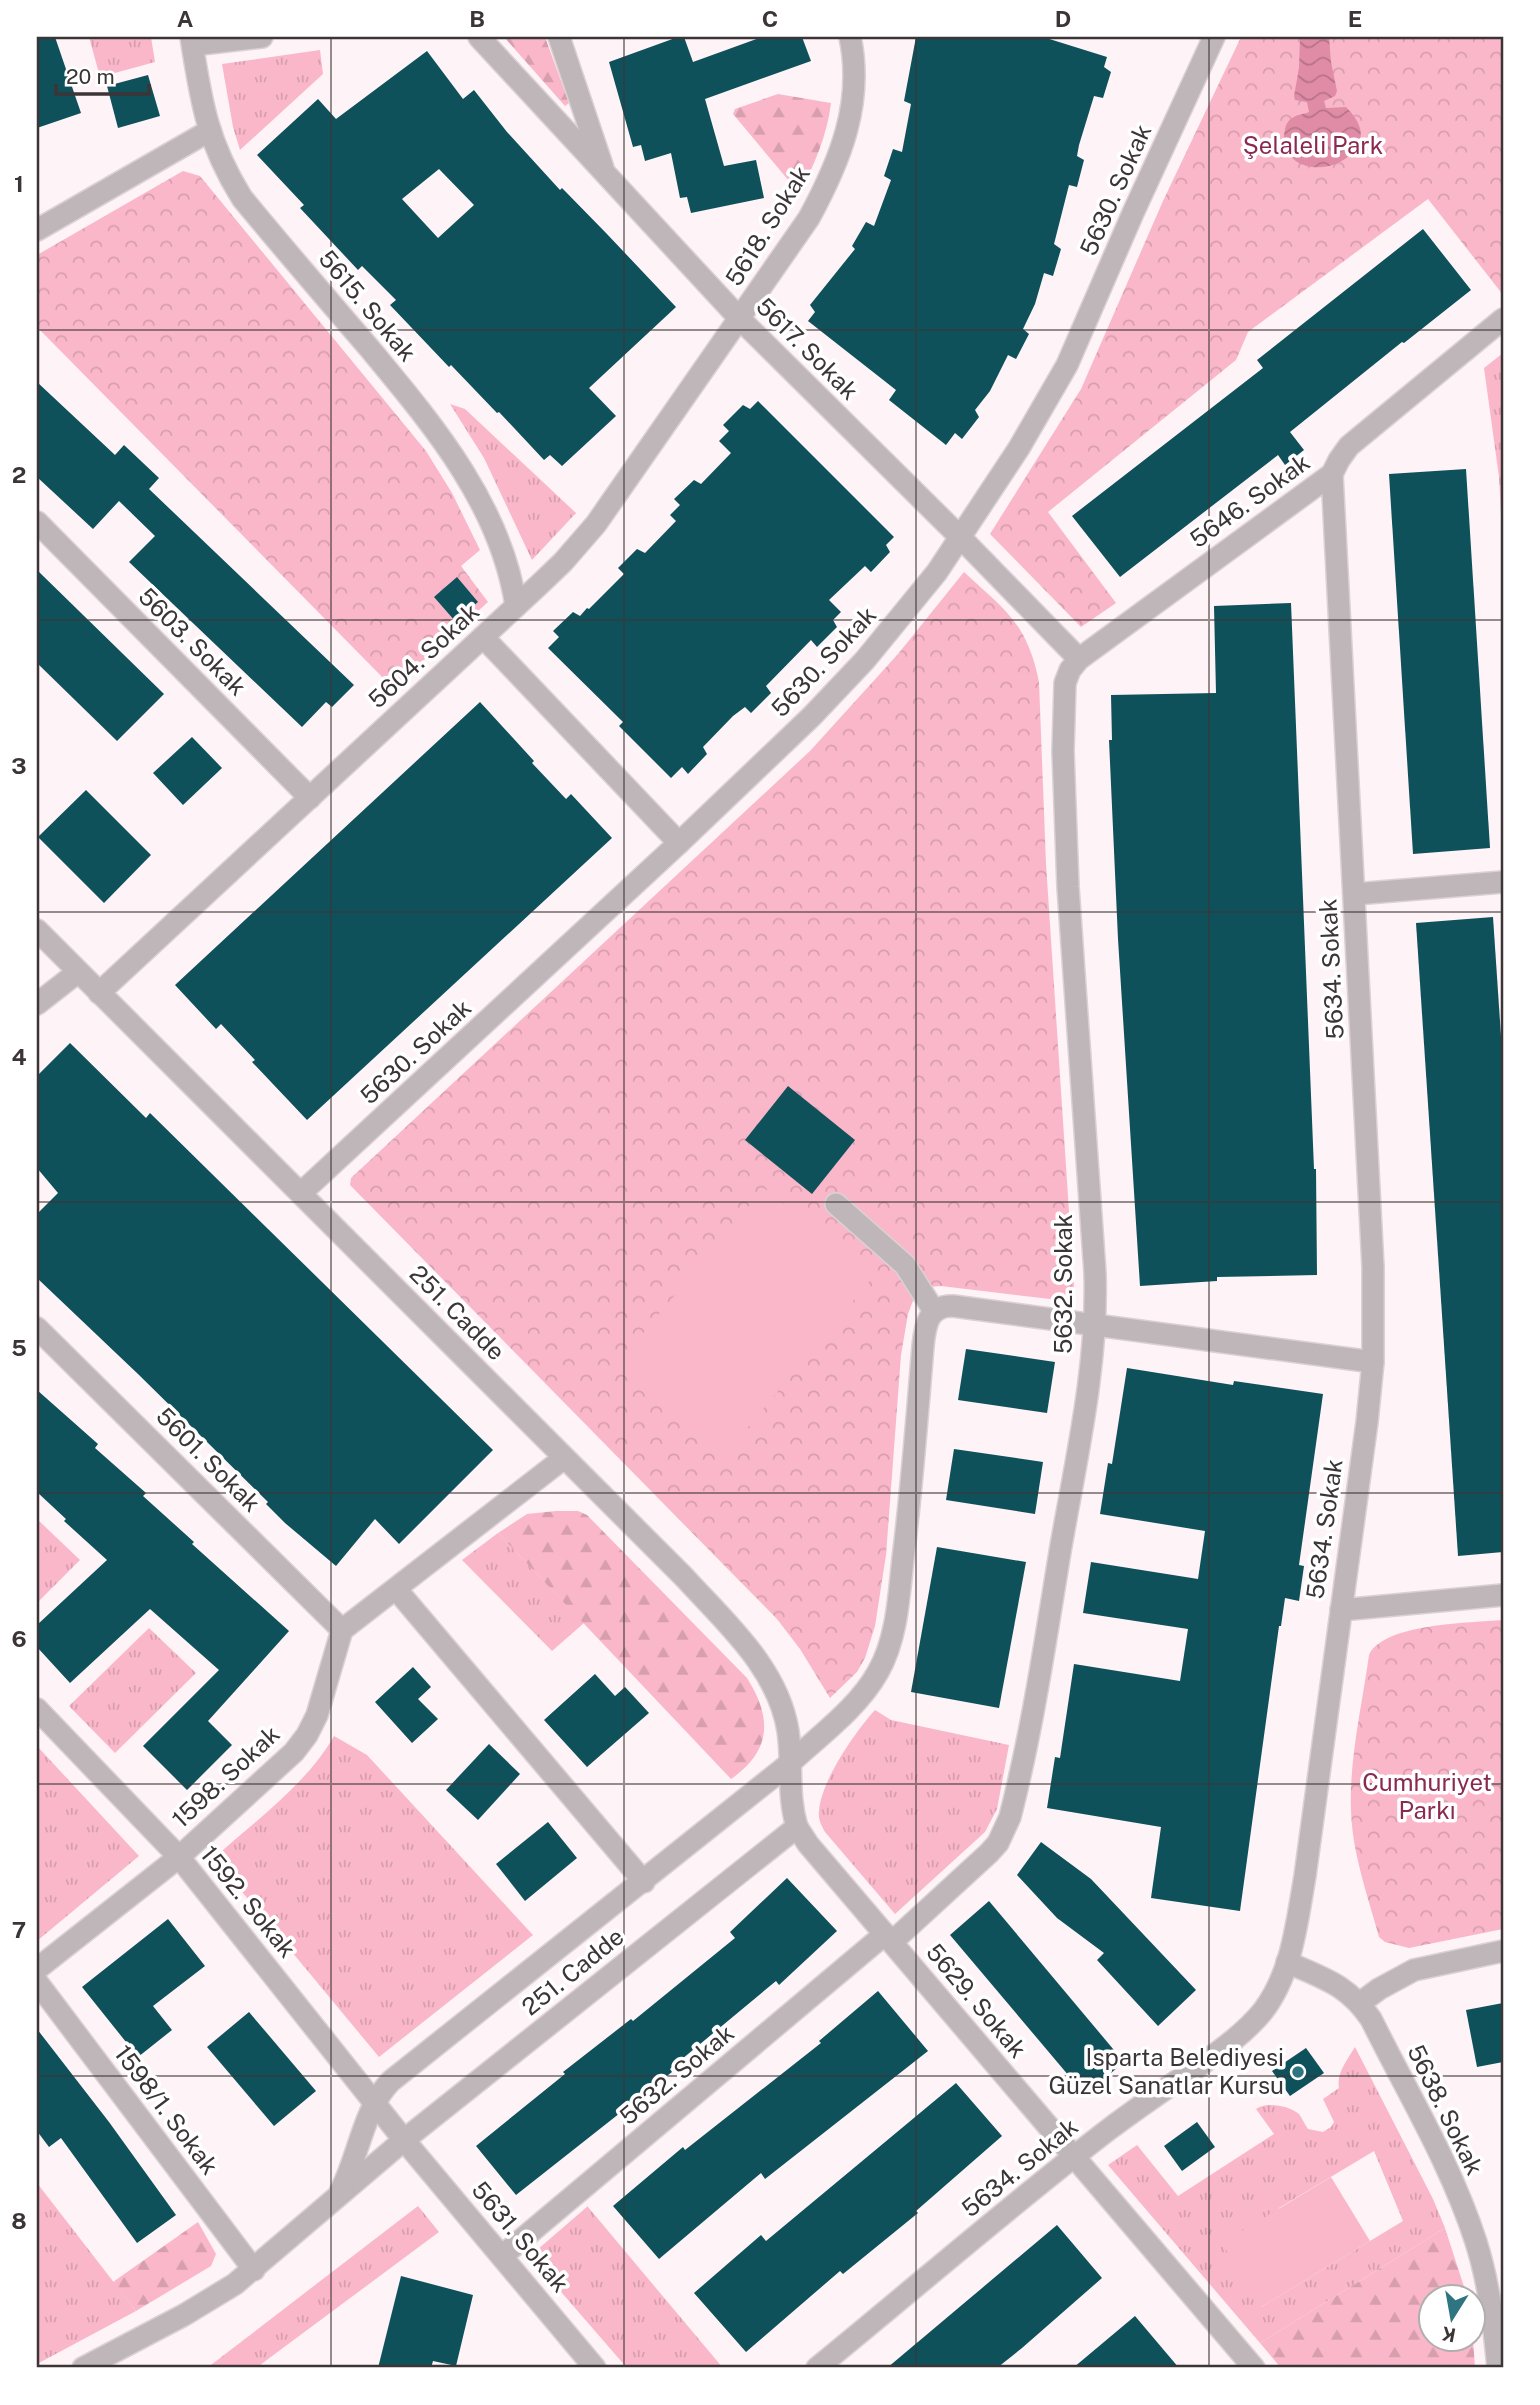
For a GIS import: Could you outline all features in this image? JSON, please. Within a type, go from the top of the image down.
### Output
[{"type":"street","points":[[192,41],[262,37]]},
{"type":"street","name":"5617. Sokak","points":[[479,37],[740,319],[1079,659]]},
{"type":"street","points":[[559,37],[605,174]]},
{"type":"street","name":"5618. Sokak","points":[[740,319],[809,218],[841,153],[849,127],[853,97],[854,65],[850,37]]},
{"type":"street","name":"5630. Sokak","points":[[301,1194],[679,843],[821,707],[900,619],[961,538],[1049,400],[1214,37]]},
{"type":"street","name":"5615. Sokak","points":[[192,41],[209,131],[227,174],[242,198],[415,403],[457,460],[496,537],[512,580],[516,606]]},
{"type":"street","points":[[37,230],[209,131]]},
{"type":"street","name":"5604. Sokak","points":[[99,993],[563,562],[596,524],[740,319]]},
{"type":"street","name":"5646. Sokak","points":[[1079,659],[1332,474],[1349,446],[1503,319]]},
{"type":"street","name":"5634. Sokak","points":[[817,2368],[1074,2157],[1249,2027],[1277,1987],[1287,1962],[1297,1925],[1305,1876],[1373,1362],[1373,1266],[1332,474]]},
{"type":"street","name":"5603. Sokak","points":[[37,522],[310,798]]},
{"type":"street","points":[[483,637],[679,843]]},
{"type":"street","name":"5632. Sokak","points":[[502,2256],[989,1853],[998,1843],[1010,1816],[1076,1463],[1096,1324],[1095,1273],[1068,887],[1063,751],[1065,683],[1070,670],[1079,659]]},
{"type":"street","points":[[1355,894],[1503,882]]},
{"type":"street","name":"251. Cadde","points":[[37,930],[685,1578],[754,1655],[768,1676],[784,1713],[789,1738],[790,1797],[797,1827],[404,2140],[254,2270],[212,2299],[83,2368]]},
{"type":"street","points":[[37,1004],[78,972]]},
{"type":"street","points":[[836,1204],[905,1265],[934,1311]]},
{"type":"street","points":[[789,1763],[860,1696],[878,1672],[885,1657],[902,1571],[925,1332],[934,1311],[939,1307],[953,1306],[1096,1324],[1373,1362]]},
{"type":"street","name":"5601. Sokak","points":[[37,1328],[342,1630]]},
{"type":"street","points":[[342,1630],[564,1458]]},
{"type":"street","points":[[396,1589],[644,1882]]},
{"type":"street","points":[[1341,1610],[1503,1595]]},
{"type":"street","name":"1598. Sokak","points":[[37,1969],[179,1857],[271,1775],[307,1735],[326,1688],[342,1630]]},
{"type":"street","name":"1592. Sokak","points":[[37,1709],[179,1857],[404,2140]]},
{"type":"street","name":"251. Cadde","points":[[334,2201],[352,2166],[374,2102],[391,2081],[644,1882],[789,1763]]},
{"type":"street","name":"5629. Sokak","points":[[797,1827],[808,1844],[1254,2368]]},
{"type":"street","points":[[1360,2003],[1414,1970],[1503,1951]]},
{"type":"street","name":"5638. Sokak","points":[[1287,1962],[1347,1990],[1371,2019],[1446,2168],[1476,2242],[1493,2320],[1497,2368]]},
{"type":"street","name":"1598/1. Sokak","points":[[37,1982],[254,2270]]},
{"type":"street","name":"5631. Sokak","points":[[404,2140],[595,2368]]},
{"type":"green space","points":[[89,37],[151,37],[155,62],[100,77]]},
{"type":"green space","points":[[504,37],[545,37],[569,103],[565,106]]},
{"type":"green space","name":"Şelaleli Park","points":[[1241,37],[1503,37],[1503,298],[1428,199],[1248,332],[1236,360],[1048,512],[1116,603],[1081,627],[990,534],[1081,389],[1163,201]]},
{"type":"green space","points":[[320,50],[323,74],[240,150],[233,127],[222,64]]},
{"type":"green space","points":[[778,94],[831,103],[823,138],[800,194],[733,114],[735,109]]},
{"type":"green space","points":[[183,171],[200,176],[426,451],[452,493],[480,550],[461,566],[488,602],[393,688],[37,327],[37,255]]},
{"type":"green space","points":[[1503,353],[1503,553],[1499,477],[1484,368]]},
{"type":"green space","points":[[450,404],[465,409],[576,513],[532,560],[484,458]]},
{"type":"green space","points":[[964,572],[1013,620],[1028,645],[1039,682],[1046,864],[1075,1302],[941,1286],[928,1287],[914,1298],[908,1314],[901,1355],[886,1555],[875,1626],[865,1658],[857,1672],[830,1698],[800,1649],[777,1619],[350,1185],[351,1178],[810,751],[898,654]]},
{"type":"green space","points":[[764,1188],[873,1277],[724,1456],[615,1367]]},
{"type":"green space","points":[[578,1511],[587,1515],[747,1678],[761,1707],[764,1733],[754,1757],[731,1779],[498,1533],[527,1514]]},
{"type":"green space","points":[[37,1519],[80,1560],[37,1603]]},
{"type":"green space","points":[[498,1533],[584,1623],[552,1651],[462,1560]]},
{"type":"green space","name":"Cumhuriyet Parkı","points":[[1503,1620],[1503,1929],[1409,1948],[1385,1942],[1379,1937],[1361,1874],[1351,1810],[1354,1752],[1369,1655],[1378,1644],[1409,1631],[1450,1624]]},
{"type":"green space","points":[[149,1628],[196,1673],[115,1753],[69,1706]]},
{"type":"green space","points":[[875,1710],[891,1720],[1009,1745],[997,1809],[985,1832],[895,1914],[825,1832],[819,1817],[821,1799],[832,1772]]},
{"type":"green space","points":[[334,1736],[367,1755],[533,1935],[379,2057],[214,1858],[295,1786],[323,1754]]},
{"type":"green space","points":[[37,1746],[139,1856],[37,1941]]},
{"type":"green space","points":[[1355,2047],[1433,2199],[1445,2228],[1260,2343],[1108,2165],[1137,2145],[1178,2196],[1274,2134],[1256,2109],[1260,2107],[1272,2105],[1290,2109],[1299,2114],[1308,2129],[1323,2132],[1334,2122],[1323,2099],[1339,2088],[1341,2072]],"holes":[[[1374,2151],[1403,2221],[1261,2307],[1279,2208]]]},
{"type":"green space","points":[[1331,2177],[1370,2241],[1261,2307],[1222,2243]]},
{"type":"green space","points":[[37,2183],[136,2311],[37,2364]]},
{"type":"green space","points":[[418,2206],[439,2232],[256,2368],[207,2368]]},
{"type":"green space","points":[[588,2206],[723,2368],[627,2368],[530,2256]]},
{"type":"green space","points":[[198,2222],[216,2254],[211,2266],[136,2311],[113,2282]]},
{"type":"green space","points":[[1445,2228],[1462,2282],[1418,2282],[1418,2352],[1474,2352],[1475,2368],[1281,2368],[1260,2343]]},
{"type":"water","points":[[1300,37],[1329,37],[1337,91],[1335,96],[1324,101],[1326,108],[1346,107],[1360,129],[1358,145],[1348,156],[1336,164],[1323,167],[1310,167],[1298,162],[1289,155],[1284,144],[1288,122],[1309,112],[1307,102],[1295,100],[1294,96],[1299,68]]},
{"type":"building","points":[[37,37],[55,37],[81,113],[37,128]]},
{"type":"building","points":[[684,37],[693,62],[762,37],[802,37],[811,61],[705,99],[724,166],[756,160],[764,198],[691,213],[687,197],[680,198],[671,153],[645,161],[641,145],[633,147],[609,62]]},
{"type":"building","points":[[916,37],[1043,37],[1107,57],[1104,67],[1111,72],[1103,98],[1094,96],[1079,145],[1077,156],[1084,160],[1077,187],[1069,185],[1054,244],[1061,249],[1053,276],[1044,273],[1035,304],[1023,329],[1029,334],[1016,359],[1008,355],[990,391],[975,410],[979,417],[962,439],[955,433],[946,445],[889,400],[896,390],[808,321],[815,312],[810,305],[855,249],[852,246],[866,222],[874,226],[891,180],[884,176],[893,149],[902,152],[911,104],[904,101]]},
{"type":"building","points":[[427,51],[463,99],[474,90],[507,132],[560,190],[562,188],[676,307],[589,388],[616,416],[562,466],[550,455],[544,460],[451,365],[449,367],[390,305],[396,300],[362,266],[358,270],[300,208],[304,205],[257,155],[318,99],[336,119]],"holes":[[[439,169],[474,205],[438,238],[402,199]]]},
{"type":"building","points":[[148,75],[160,116],[118,128],[107,86]]},
{"type":"building","points":[[1423,229],[1471,290],[1290,432],[1304,450],[1285,465],[1278,455],[1120,577],[1072,516],[1263,368],[1257,360]]},
{"type":"building","points":[[37,382],[115,455],[124,445],[159,478],[149,489],[354,685],[332,707],[326,702],[302,727],[129,562],[155,536],[119,501],[93,529],[37,477]]},
{"type":"building","points":[[758,401],[894,537],[886,545],[890,552],[871,572],[865,566],[829,600],[841,612],[833,620],[837,627],[817,647],[811,640],[766,686],[771,693],[751,713],[745,707],[733,716],[703,747],[707,754],[688,774],[682,767],[671,778],[619,726],[623,722],[548,648],[559,637],[553,631],[573,612],[580,616],[589,609],[624,574],[618,568],[637,549],[645,553],[676,521],[670,515],[680,505],[674,499],[694,480],[701,484],[731,453],[719,441],[729,431],[723,425],[743,405],[750,409]]},
{"type":"building","points":[[1466,469],[1490,848],[1413,854],[1389,474]]},
{"type":"building","points":[[37,570],[164,694],[117,741],[37,663]]},
{"type":"building","points":[[457,577],[478,602],[455,621],[434,597]]},
{"type":"building","points":[[1291,603],[1316,1169],[1317,1275],[1217,1277],[1217,1281],[1140,1286],[1118,939],[1109,740],[1112,740],[1111,695],[1216,693],[1214,606]]},
{"type":"building","points":[[480,702],[566,799],[571,794],[612,838],[307,1120],[252,1062],[255,1060],[221,1024],[216,1029],[175,985]]},
{"type":"building","points":[[192,737],[222,768],[183,805],[153,773]]},
{"type":"building","points":[[86,790],[151,855],[104,903],[38,837]]},
{"type":"building","points":[[1493,917],[1503,1066],[1503,1552],[1458,1556],[1416,923]]},
{"type":"building","points":[[70,1043],[146,1118],[150,1113],[493,1450],[399,1544],[375,1519],[336,1566],[285,1523],[266,1504],[268,1502],[37,1278],[37,1214],[58,1193],[37,1168],[37,1076]]},
{"type":"building","points":[[788,1086],[855,1140],[812,1194],[745,1140]]},
{"type":"building","points":[[966,1349],[1055,1362],[1047,1413],[958,1400]]},
{"type":"building","points":[[1127,1368],[1233,1385],[1234,1381],[1323,1394],[1299,1565],[1304,1566],[1299,1601],[1285,1598],[1279,1626],[1240,1911],[1151,1898],[1161,1827],[1047,1808],[1055,1757],[1060,1758],[1074,1664],[1180,1681],[1188,1629],[1083,1613],[1091,1562],[1198,1579],[1205,1531],[1100,1514],[1108,1463],[1112,1464]]},
{"type":"building","points":[[37,1390],[98,1444],[95,1448],[146,1493],[143,1496],[194,1542],[192,1544],[289,1631],[208,1721],[232,1745],[187,1790],[143,1746],[219,1670],[150,1609],[70,1683],[37,1647],[37,1625],[107,1560],[37,1492]]},
{"type":"building","points":[[954,1449],[1043,1462],[1035,1514],[946,1500]]},
{"type":"building","points":[[937,1547],[1026,1562],[999,1708],[911,1692]]},
{"type":"building","points":[[413,1667],[431,1687],[418,1699],[438,1719],[412,1743],[375,1702]]},
{"type":"building","points":[[595,1674],[615,1696],[625,1687],[649,1713],[587,1767],[544,1720]]},
{"type":"building","points":[[489,1744],[520,1774],[478,1820],[446,1790]]},
{"type":"building","points":[[548,1822],[577,1858],[525,1901],[496,1864]]},
{"type":"building","points":[[1041,1842],[1091,1879],[1196,1990],[1158,2026],[1097,1960],[1104,1953],[1057,1918],[1017,1875]]},
{"type":"building","points":[[787,1878],[837,1931],[779,1985],[776,1981],[670,2069],[672,2072],[516,2195],[476,2146],[565,2074],[563,2072],[631,2019],[633,2021],[735,1938],[730,1932]]},
{"type":"building","points":[[989,1901],[1124,2062],[1085,2095],[950,1935]]},
{"type":"building","points":[[168,1919],[205,1966],[153,2006],[172,2030],[138,2057],[82,1987]]},
{"type":"building","points":[[878,1991],[928,2051],[765,2179],[761,2173],[659,2259],[613,2206],[683,2147],[685,2150],[821,2043],[819,2041]]},
{"type":"building","points":[[1503,2003],[1503,2062],[1477,2067],[1466,2010]]},
{"type":"building","points":[[249,2012],[316,2091],[274,2126],[207,2047]]},
{"type":"building","points":[[37,2029],[176,2215],[137,2243],[61,2138],[49,2147],[37,2131]]},
{"type":"building","name":"Isparta Belediyesi Güzel Sanatlar Kursu","points":[[1306,2048],[1324,2073],[1290,2096],[1272,2071]]},
{"type":"building","points":[[956,2083],[1002,2136],[916,2211],[918,2213],[843,2274],[840,2271],[746,2352],[694,2293],[761,2235],[766,2241]]},
{"type":"building","points":[[1197,2122],[1215,2147],[1182,2171],[1164,2146]]},
{"type":"building","points":[[1057,2225],[1102,2278],[1022,2348],[997,2368],[887,2368]]},
{"type":"building","points":[[401,2276],[473,2295],[456,2366],[433,2361],[431,2368],[378,2368]]},
{"type":"building","points":[[1135,2316],[1179,2368],[1073,2368]]},
{"type":"place","name":"Isparta Belediyesi Güzel Sanatlar Kursu","points":[[1298,2072]]}]
